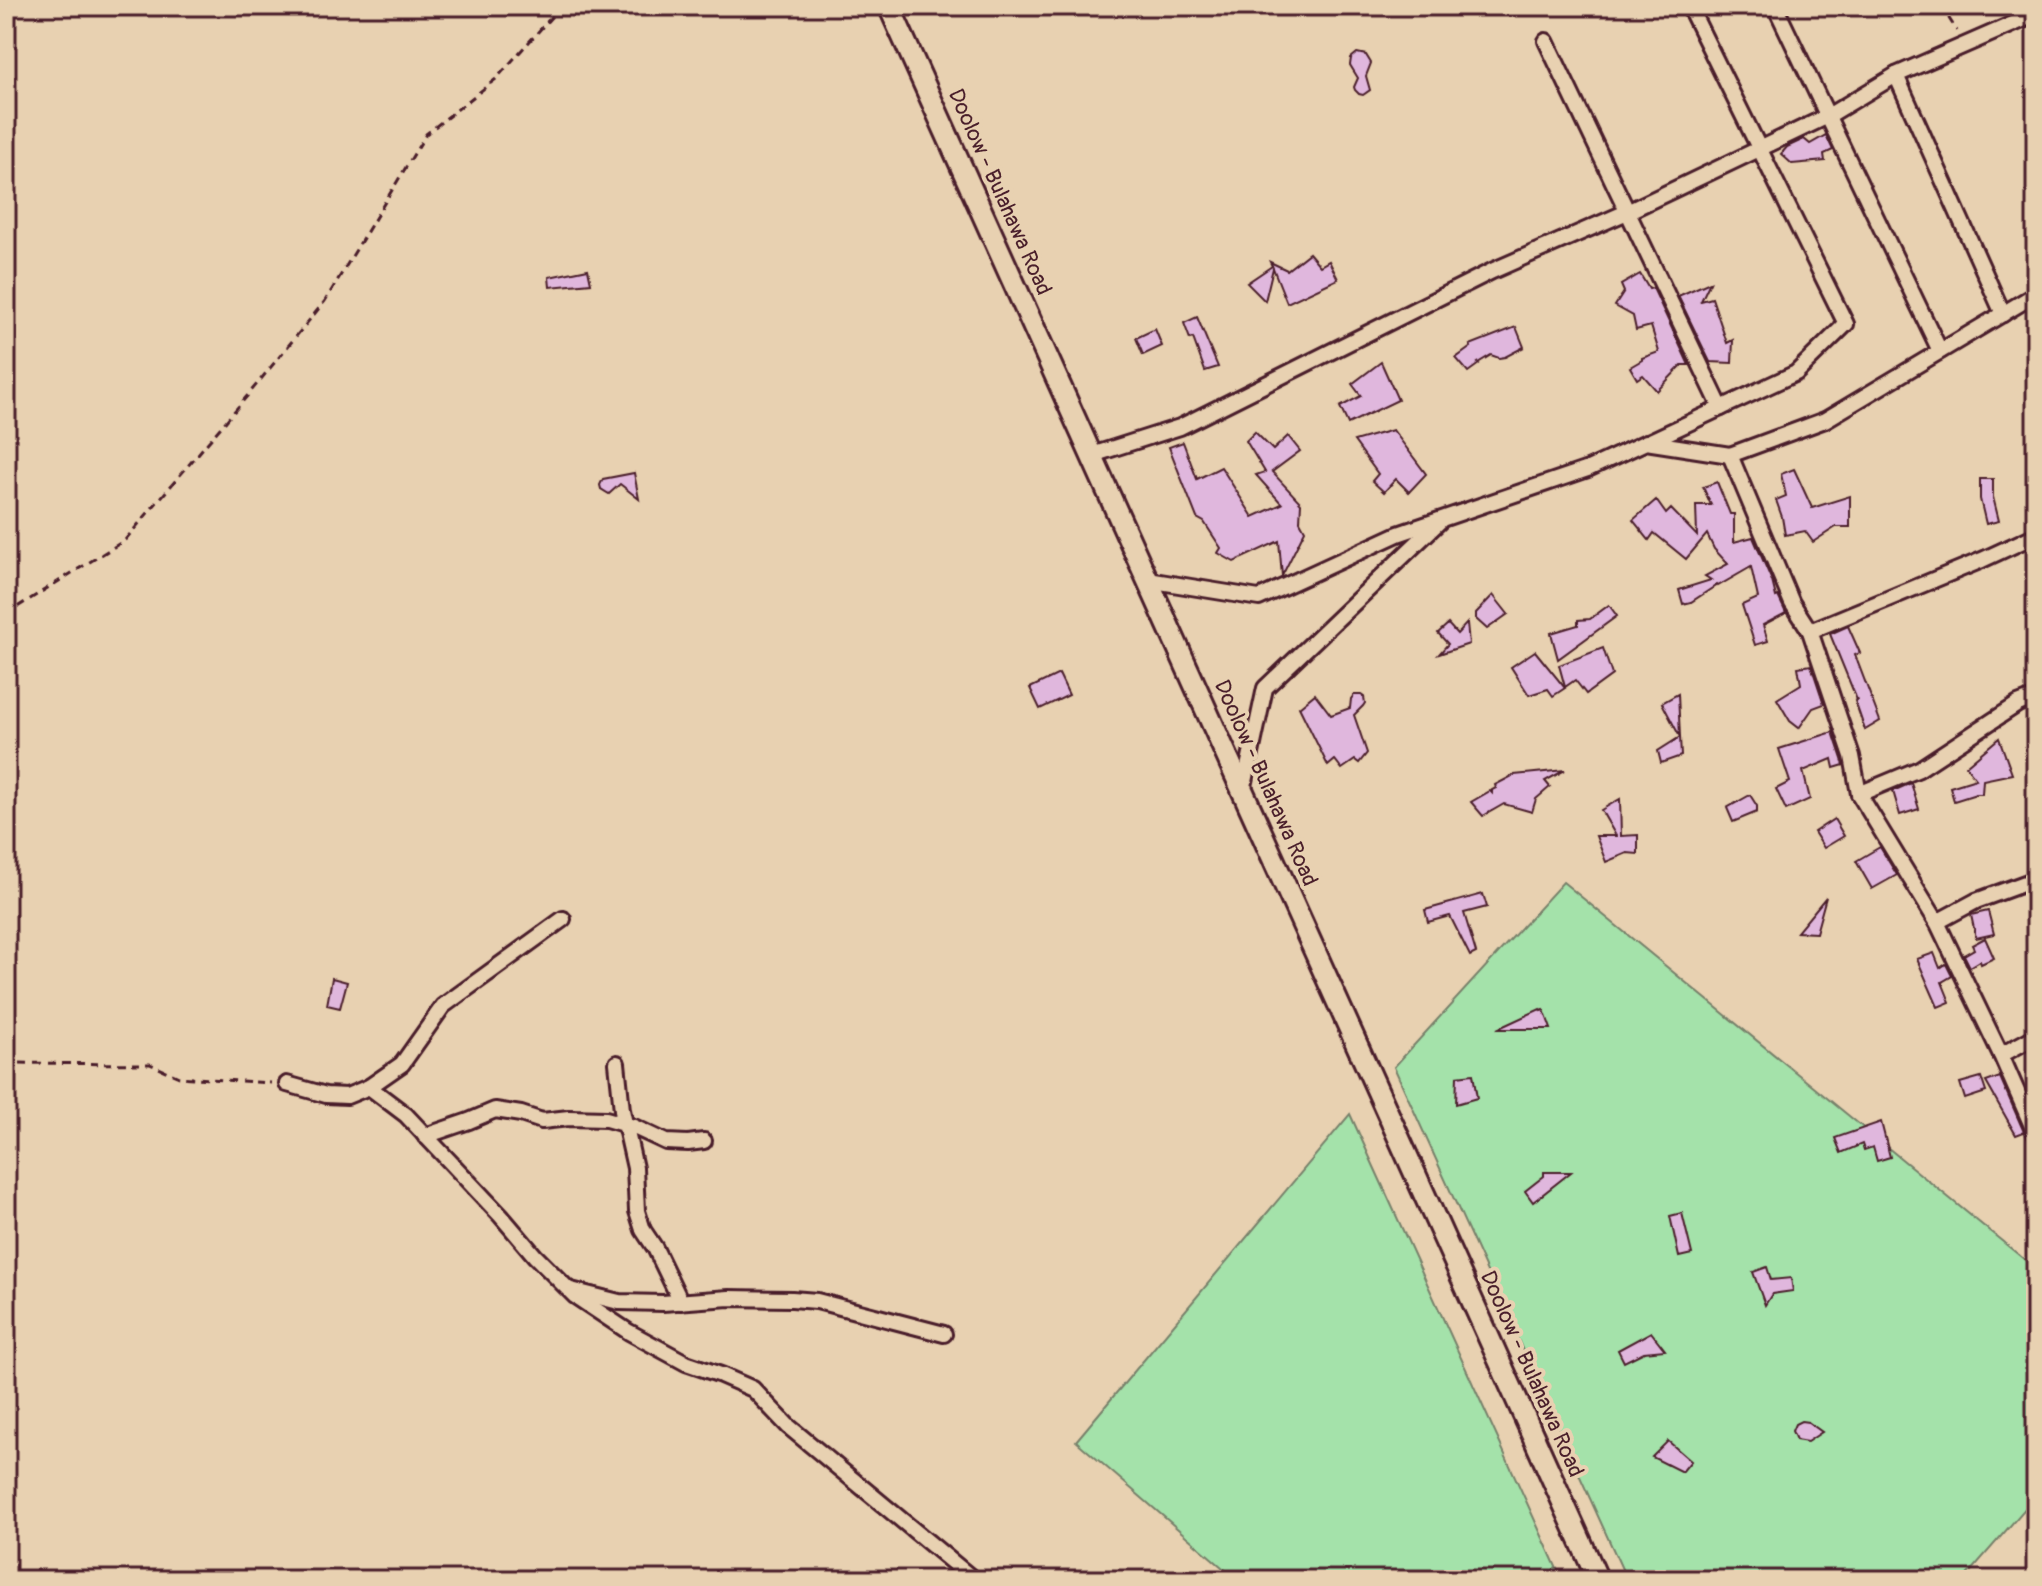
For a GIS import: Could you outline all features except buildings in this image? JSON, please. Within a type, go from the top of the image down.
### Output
[{"type":"main road","name":"Doolow - Bulahawa Road","points":[[889,6],[1598,1580]]},
{"type":"street","points":[[1148,580],[1259,598],[1398,534],[1588,469],[1796,373],[1846,324],[1689,6]]},
{"type":"street","points":[[1775,6],[1940,351]]},
{"type":"street","points":[[1092,455],[1180,427],[1492,271],[1627,212],[1828,116],[1896,75],[2036,14]]},
{"type":"street","points":[[1546,41],[1721,408]]},
{"type":"street","points":[[1896,75],[2003,314]]},
{"type":"street","points":[[1646,442],[1730,455],[1825,420],[2036,294]]},
{"type":"street","points":[[1730,455],[1792,603],[1810,631],[1852,756],[1859,794],[1937,922],[2036,1135]]},
{"type":"street","points":[[1243,792],[1265,688],[1444,517]]},
{"type":"street","points":[[1810,631],[2036,535]]},
{"type":"street","points":[[1859,794],[1919,769],[2018,704],[2036,697]]},
{"type":"street","points":[[1937,922],[1976,901],[2036,879]]},
{"type":"street","points":[[287,1084],[326,1095],[347,1096],[369,1087],[402,1064],[443,1006],[563,919]]},
{"type":"street","points":[[2001,1055],[2036,1036]]},
{"type":"street","points":[[617,1063],[625,1125],[635,1168],[637,1211],[643,1230],[681,1302]]},
{"type":"street","points":[[369,1087],[406,1115],[575,1296],[629,1332],[686,1363],[753,1389],[788,1426],[974,1580]]},
{"type":"street","points":[[425,1136],[495,1110],[542,1121],[606,1119],[634,1127],[666,1142],[704,1141]]},
{"type":"street","points":[[567,1289],[619,1302],[729,1298],[817,1301],[944,1334]]},
{"type":"path","points":[[6,614],[125,540],[325,301],[426,134],[496,79],[561,6]]},
{"type":"path","points":[[1941,6],[1965,45]]},
{"type":"path","points":[[6,1063],[150,1064],[179,1077],[287,1084]]},
{"type":"green space","points":[[1563,882],[2036,1269],[2036,1496],[1963,1580],[1627,1580],[1394,1067]]},
{"type":"green space","points":[[1350,1114],[1562,1580],[1237,1580],[1076,1441]]}]
